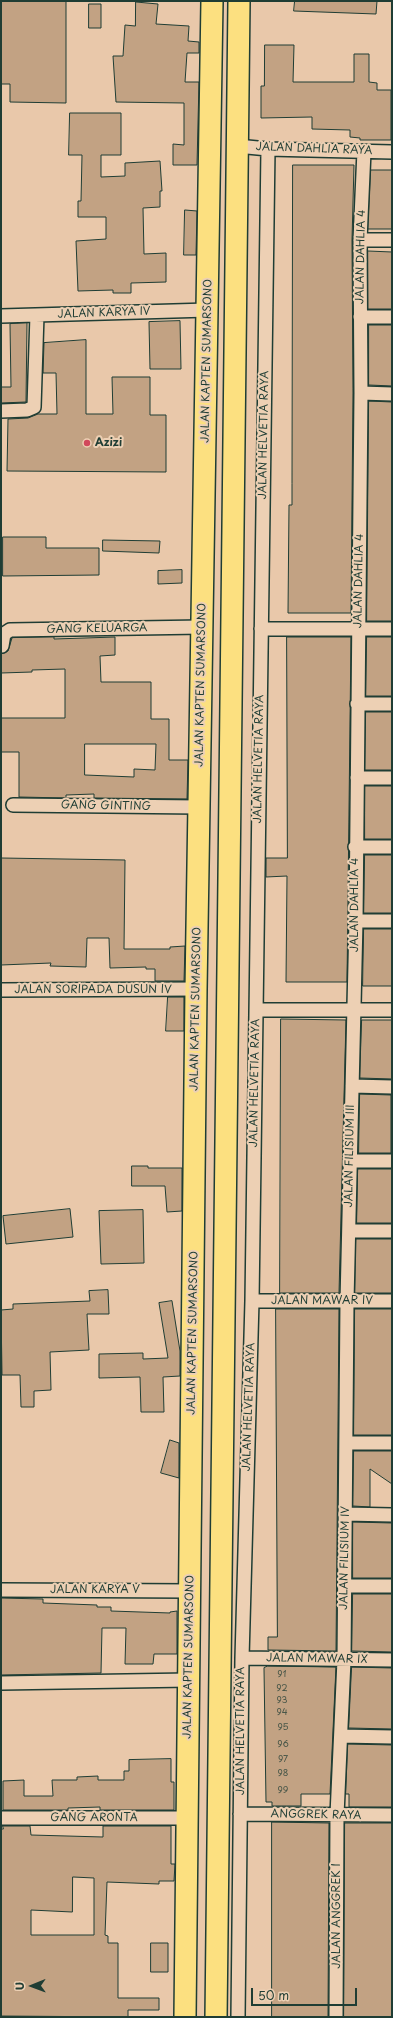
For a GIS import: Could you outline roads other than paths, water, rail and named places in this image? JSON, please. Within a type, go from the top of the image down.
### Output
[{"type":"highway","name":"JALAN KAPTEN SUMARSONO","points":[[185,2017],[195,1144],[191,990],[199,808],[212,1]]},
{"type":"highway","points":[[216,2017],[238,1]]},
{"type":"highway","points":[[195,1144],[226,1144]]},
{"type":"street","name":"JALAN DAHLIA RAYA","points":[[237,146],[268,149],[392,152]]},
{"type":"street","name":"JALAN HELVETIA RAYA","points":[[238,2017],[242,1658],[252,1302],[268,149]]},
{"type":"street","name":"JALAN DAHLIA 4","points":[[353,1010],[356,921],[355,847],[361,393],[360,240],[364,151]]},
{"type":"street","points":[[360,240],[392,240]]},
{"type":"street","name":"JALAN KARYA IV","points":[[1,316],[208,310]]},
{"type":"street","points":[[1,411],[27,410],[34,407],[37,315]]},
{"type":"street","points":[[360,317],[392,317]]},
{"type":"street","points":[[361,393],[392,394]]},
{"type":"street","name":"GANG KELUARGA","points":[[2,646],[4,634],[10,630],[202,627]]},
{"type":"street","points":[[261,629],[392,629]]},
{"type":"street","points":[[357,704],[392,704]]},
{"type":"street","points":[[356,778],[392,778]]},
{"type":"street","name":"GANG GINTING","points":[[13,805],[199,808]]},
{"type":"street","points":[[355,847],[392,847]]},
{"type":"street","points":[[356,921],[392,921]]},
{"type":"street","name":"JALAN SORIPADA DUSUN IV","points":[[1,990],[191,990]]},
{"type":"street","points":[[256,1010],[392,1010]]},
{"type":"street","name":"JALAN FILISIUM III","points":[[347,1301],[353,1010]]},
{"type":"street","points":[[352,1086],[392,1087]]},
{"type":"street","points":[[350,1162],[392,1161]]},
{"type":"street","points":[[349,1231],[392,1231]]},
{"type":"street","name":"JALAN FILISIUM IV","points":[[337,1815],[344,1660],[347,1301]]},
{"type":"street","name":"JALAN MAWAR IV","points":[[252,1302],[392,1301]]},
{"type":"street","points":[[346,1443],[392,1443]]},
{"type":"street","points":[[345,1514],[392,1515]]},
{"type":"street","points":[[344,1586],[392,1586]]},
{"type":"street","name":"JALAN KARYA V","points":[[1,1590],[190,1591]]},
{"type":"street","name":"JALAN MAWAR IX","points":[[242,1658],[392,1660]]},
{"type":"street","points":[[1,1682],[189,1680]]},
{"type":"street","points":[[341,1736],[392,1737]]},
{"type":"street","name":"ANGGREK RAYA","points":[[240,1814],[392,1815]]},
{"type":"street","name":"JALAN ANGGREK I","points":[[336,2017],[337,1815]]},
{"type":"street","name":"GANG ARONTA","points":[[1,1818],[187,1818]]},
{"type":"place","name":"Azizi","points":[[87,443]]}]
